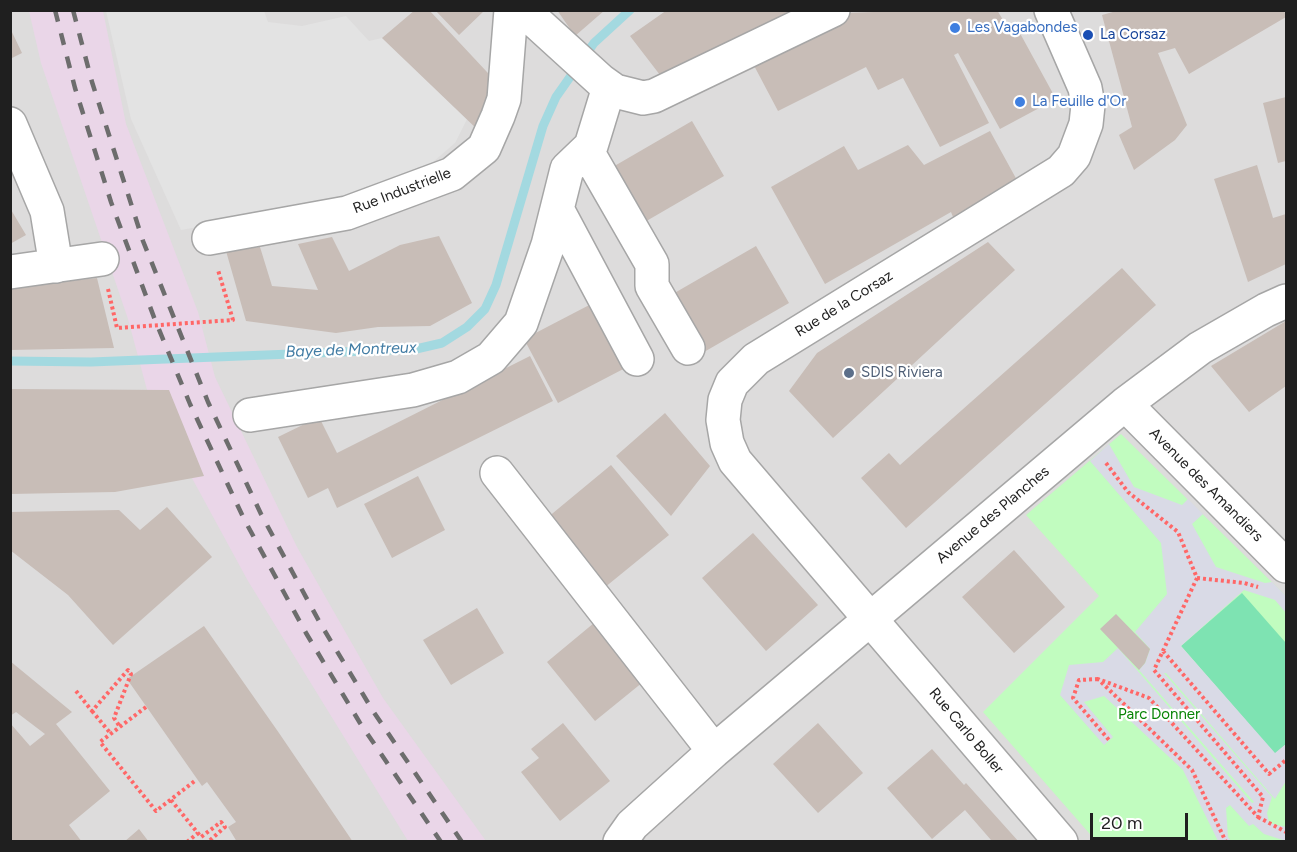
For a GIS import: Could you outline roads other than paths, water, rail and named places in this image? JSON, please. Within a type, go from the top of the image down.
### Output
[{"type":"street","name":"Rue Industrielle","points":[[209,238],[284,218],[347,213],[452,174],[484,148],[504,99],[511,10]]},
{"type":"street","points":[[533,20],[605,84],[615,91],[643,98],[654,96],[833,10]]},
{"type":"street","name":"Rue de la Corsaz","points":[[871,620],[735,461],[727,443],[723,420],[725,400],[732,383],[756,358],[1060,171],[1074,156],[1086,124],[1088,105],[1085,88],[1051,10]]},
{"type":"street","points":[[250,414],[413,390],[458,377],[491,358],[521,323],[548,245],[567,169],[591,146],[605,84]]},
{"type":"street","points":[[10,124],[46,212],[56,266]]},
{"type":"street","points":[[586,151],[652,264],[652,286],[688,348]]},
{"type":"street","points":[[557,209],[636,359]]},
{"type":"street","points":[[10,272],[102,259]]},
{"type":"street","name":"Avenue des Planches","points":[[620,842],[632,825],[714,752],[1125,404],[1200,348],[1266,310],[1287,301]]},
{"type":"street","name":"Avenue des Amandiers","points":[[1125,404],[1276,578]]},
{"type":"street","points":[[497,473],[714,752]]},
{"type":"street","name":"Rue Carlo Boller","points":[[871,620],[1061,842]]},
{"type":"waterway","name":"Baye de Montreux","points":[[10,361],[91,362],[416,349],[442,343],[467,327],[485,309],[496,285],[543,126],[556,97],[594,43],[630,10]]},
{"type":"railway","points":[[55,10],[75,88],[111,202],[155,320],[190,404],[244,519],[306,633],[360,723],[441,842]]},
{"type":"railway","points":[[73,10],[92,82],[143,241],[208,402],[261,514],[320,623],[373,711],[462,842]]},
{"type":"place","name":"Les Vagabondes","points":[[955,28]]},
{"type":"place","name":"La Corsaz","points":[[1088,35]]},
{"type":"place","name":"La Feuille d'Or","points":[[1020,102]]},
{"type":"place","name":"SDIS Riviera","points":[[849,373]]},
{"type":"park label","name":"Parc Donner","points":[[1159,715]]}]
